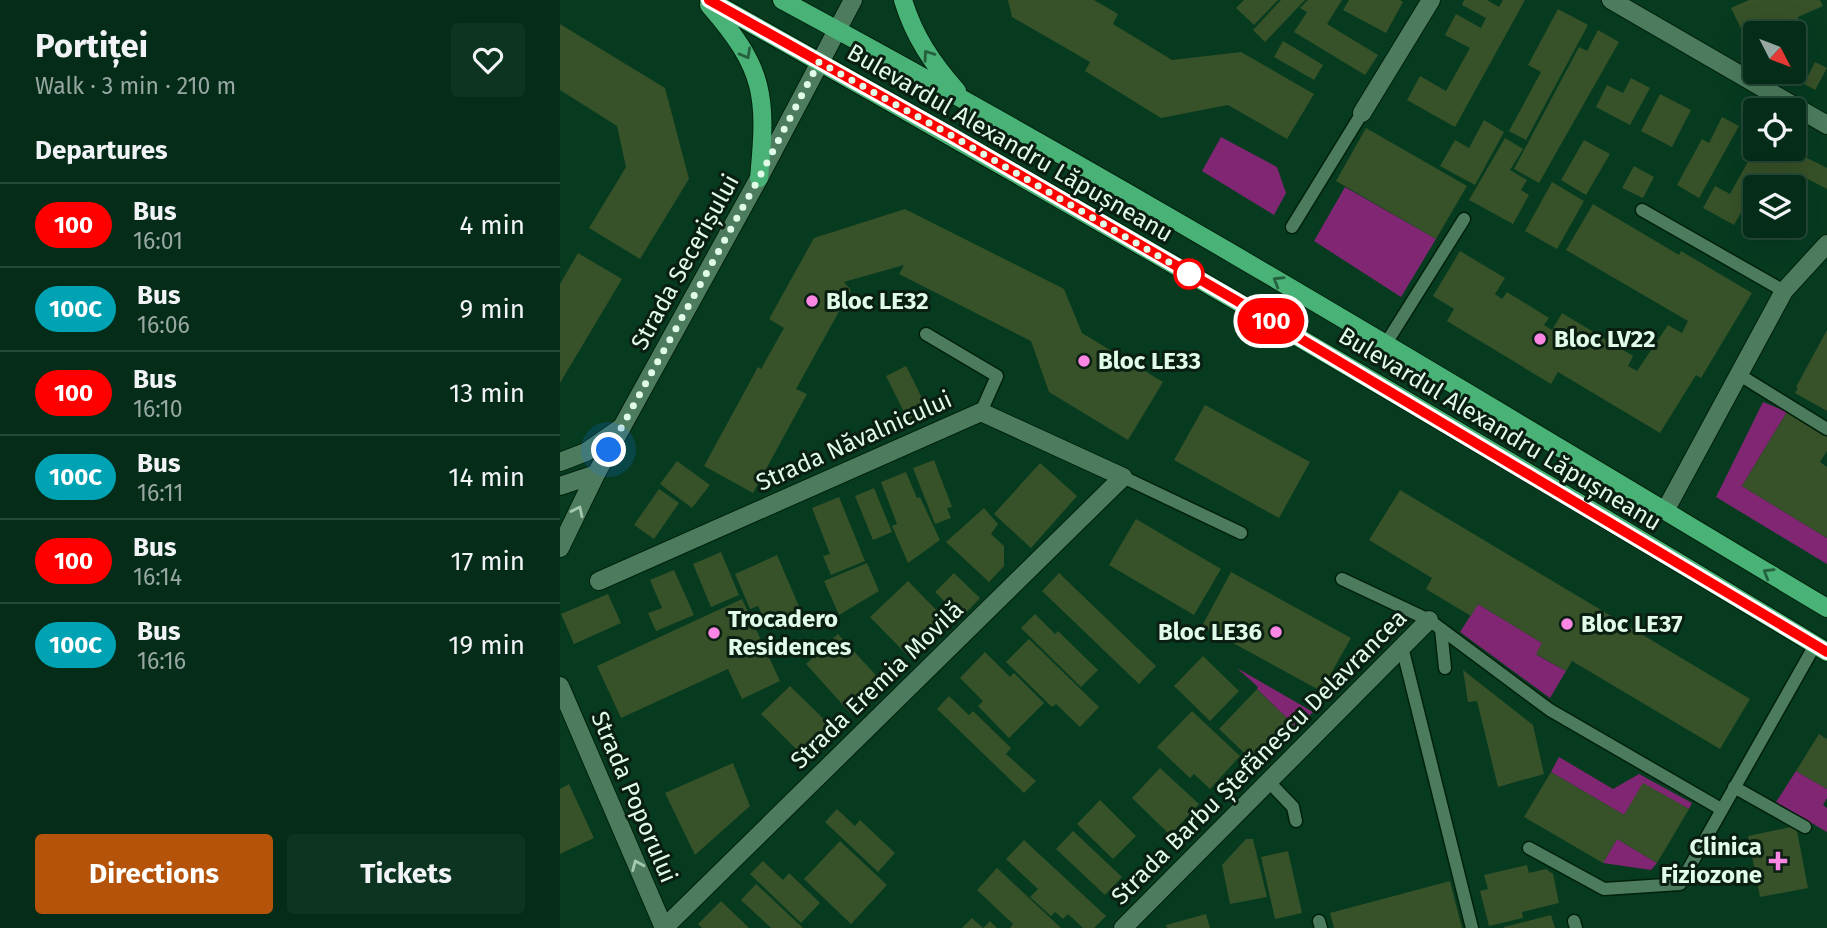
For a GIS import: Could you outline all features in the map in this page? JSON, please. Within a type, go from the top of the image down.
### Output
[{"type":"main road","name":"Bulevardul Alexandru Lăpușneanu","points":[[707,0],[949,134],[1244,305],[1821,648]]},
{"type":"main road","points":[[707,0],[746,52],[756,75],[764,128],[759,178]]},
{"type":"main road","name":"Bulevardul Alexandru Lăpușneanu","points":[[782,0],[967,101],[1174,220],[1827,608]]},
{"type":"main road","points":[[903,0],[923,50],[967,101]]},
{"type":"street","name":"Strada Secerișului","points":[[560,548],[596,474],[759,178],[852,0]]},
{"type":"street","points":[[1362,113],[1431,0]]},
{"type":"street","points":[[1611,0],[1827,125]]},
{"type":"street","points":[[1665,511],[1784,291],[1827,244]]},
{"type":"street","name":"Strada Năvalnicului","points":[[599,581],[981,412],[1123,477]]},
{"type":"street","points":[[560,462],[586,452],[622,427]]},
{"type":"street","points":[[560,486],[596,474]]},
{"type":"street","name":"Strada Eremia Movilă","points":[[664,928],[1123,477]]},
{"type":"street","name":"Strada Barbu Ștefănescu Delavrancea","points":[[1123,928],[1402,648],[1435,624]]},
{"type":"street","name":"Strada Poporului","points":[[560,686],[664,928]]},
{"type":"lane","points":[[1293,227],[1362,113]]},
{"type":"lane","points":[[1642,210],[1784,291]]},
{"type":"lane","points":[[1385,345],[1464,219]]},
{"type":"lane","points":[[926,334],[997,376],[981,412]]},
{"type":"lane","points":[[1738,374],[1827,429]]},
{"type":"lane","name":"Strada Năvalnicului","points":[[1123,477],[1241,533]]},
{"type":"lane","points":[[1342,579],[1435,624],[1550,710],[1721,809]]},
{"type":"lane","points":[[1435,624],[1445,668]]},
{"type":"lane","points":[[1402,648],[1472,928]]},
{"type":"lane","points":[[1529,848],[1604,889],[1680,884],[1734,787],[1821,648]]},
{"type":"lane","points":[[1269,782],[1293,807],[1296,821]]},
{"type":"lane","points":[[1734,787],[1805,827]]},
{"type":"shaded area","points":[[1221,137],[1277,167],[1286,193],[1274,215],[1202,171]]},
{"type":"shaded area","points":[[1345,187],[1436,239],[1401,297],[1314,241]]},
{"type":"shaded area","points":[[1763,402],[1787,412],[1742,486],[1827,538],[1827,564],[1716,497]]},
{"type":"shaded area","points":[[1478,604],[1542,643],[1537,655],[1566,671],[1550,698],[1460,632]]},
{"type":"shaded area","points":[[1237,668],[1313,712],[1297,728]]},
{"type":"shaded area","points":[[1559,757],[1613,789],[1639,774],[1692,803],[1689,809],[1644,784],[1624,815],[1551,772]]},
{"type":"shaded area","points":[[1796,771],[1827,789],[1827,798],[1823,805],[1827,808],[1827,832],[1776,802]]},
{"type":"shaded area","points":[[1617,839],[1657,863],[1651,870],[1603,863]]},
{"type":"building","points":[[1008,0],[1094,0],[1118,14],[1113,24],[1172,60],[1241,52],[1314,94],[1287,139],[1228,105],[1161,118],[1085,71],[1090,62],[1012,17]]},
{"type":"building","points":[[1244,0],[1278,0],[1254,25],[1236,8]]},
{"type":"building","points":[[1281,0],[1305,0],[1265,42],[1253,30]]},
{"type":"building","points":[[1308,0],[1342,0],[1327,24],[1378,55],[1365,75],[1294,32],[1307,12],[1300,8]]},
{"type":"building","points":[[1349,0],[1403,2],[1386,33],[1343,10]]},
{"type":"building","points":[[1464,0],[1487,0],[1499,7],[1503,0],[1525,0],[1455,127],[1407,100],[1420,76],[1446,91],[1470,48],[1445,35],[1456,14],[1481,28],[1486,18],[1462,5]]},
{"type":"building","points":[[1749,0],[1820,0],[1823,6],[1798,17],[1800,21],[1743,21],[1743,33],[1731,8]]},
{"type":"building","points":[[1558,9],[1588,25],[1526,140],[1509,131],[1541,72],[1528,65]]},
{"type":"building","points":[[560,24],[665,88],[689,179],[640,259],[589,228],[626,167],[617,126],[560,90]]},
{"type":"building","points":[[1598,30],[1619,42],[1539,183],[1514,169],[1579,47],[1587,51]]},
{"type":"building","points":[[1283,41],[1323,65],[1314,80],[1274,57]]},
{"type":"building","points":[[1815,62],[1827,68],[1815,90],[1804,84]]},
{"type":"building","points":[[1631,78],[1650,88],[1630,125],[1596,107],[1607,85],[1623,93]]},
{"type":"building","points":[[1660,94],[1691,110],[1672,147],[1641,131]]},
{"type":"building","points":[[1722,117],[1739,126],[1699,198],[1677,185],[1702,139],[1709,143]]},
{"type":"building","points":[[1484,120],[1504,132],[1475,185],[1440,166],[1455,140],[1469,148]]},
{"type":"building","points":[[1366,128],[1467,186],[1436,239],[1336,181]]},
{"type":"building","points":[[1505,138],[1523,149],[1510,170],[1527,180],[1521,190],[1529,195],[1513,224],[1469,200]]},
{"type":"building","points":[[1584,140],[1610,154],[1586,195],[1561,180]]},
{"type":"building","points":[[1806,158],[1827,168],[1827,189],[1806,178],[1806,175],[1796,173],[1743,175],[1743,209],[1734,225],[1703,208],[1715,186],[1730,194],[1748,161],[1806,161]]},
{"type":"building","points":[[1634,166],[1654,177],[1643,198],[1622,188]]},
{"type":"building","points":[[1552,182],[1584,201],[1557,249],[1525,231]]},
{"type":"building","name":"Bloc LV22","points":[[1593,204],[1679,255],[1681,251],[1752,293],[1701,378],[1696,375],[1660,433],[1558,372],[1551,384],[1447,321],[1454,309],[1433,296],[1460,251],[1505,278],[1495,294],[1502,299],[1507,292],[1549,318],[1544,325],[1552,330],[1562,313],[1633,356],[1628,366],[1637,371],[1668,325],[1682,333],[1688,321],[1566,250]]},
{"type":"building","points":[[905,209],[1064,289],[1082,333],[1163,382],[1128,440],[1049,392],[1031,341],[899,274],[904,265],[844,282],[851,290],[796,389],[807,394],[753,493],[704,466],[758,367],[761,369],[784,328],[769,319],[814,238]]},
{"type":"building","points":[[578,253],[622,279],[560,383],[560,284]]},
{"type":"building","points":[[1827,330],[1827,411],[1795,393]]},
{"type":"building","points":[[906,366],[929,412],[909,422],[886,376]]},
{"type":"building","points":[[1205,405],[1310,462],[1279,518],[1174,460]]},
{"type":"building","points":[[1787,412],[1827,436],[1827,451],[1820,462],[1827,467],[1827,538],[1742,486]]},
{"type":"building","points":[[934,460],[952,507],[947,508],[951,518],[935,524],[913,468]]},
{"type":"building","points":[[677,461],[710,485],[692,508],[660,484]]},
{"type":"building","points":[[1040,463],[1077,496],[1031,548],[994,514]]},
{"type":"building","points":[[906,472],[940,540],[908,563],[892,526],[897,524],[881,482]]},
{"type":"building","points":[[874,488],[892,532],[873,540],[855,496]]},
{"type":"building","points":[[659,489],[679,503],[654,539],[634,525]]},
{"type":"building","name":"Bloc LE37","points":[[1400,490],[1750,699],[1720,749],[1572,661],[1566,671],[1536,654],[1542,643],[1478,604],[1471,616],[1426,589],[1432,578],[1369,540]]},
{"type":"building","points":[[839,497],[865,561],[831,575],[823,556],[830,554],[812,508]]},
{"type":"building","points":[[984,508],[998,524],[991,534],[1004,546],[1004,566],[989,582],[946,542]]},
{"type":"building","points":[[1136,519],[1221,569],[1194,615],[1109,565]]},
{"type":"building","points":[[721,552],[739,595],[711,607],[693,564]]},
{"type":"building","points":[[777,555],[801,611],[767,626],[758,606],[750,609],[735,574]]},
{"type":"building","points":[[867,563],[879,591],[839,615],[824,581]]},
{"type":"building","points":[[674,570],[694,615],[656,631],[648,613],[662,608],[650,580]]},
{"type":"building","name":"Bloc LE36","points":[[1231,572],[1351,638],[1321,691],[1202,626]]},
{"type":"building","points":[[954,573],[980,598],[961,618],[935,592]]},
{"type":"building","points":[[1059,573],[1156,666],[1139,684],[1042,591]]},
{"type":"building","points":[[908,581],[948,622],[910,658],[870,617]]},
{"type":"building","points":[[608,594],[621,623],[574,644],[561,614]]},
{"type":"building","name":"Trocadero Residences","points":[[742,599],[780,681],[742,699],[728,669],[621,718],[597,666]]},
{"type":"building","points":[[1035,614],[1055,634],[1058,631],[1098,670],[1081,687],[1021,628]]},
{"type":"building","points":[[838,634],[884,684],[851,714],[806,664]]},
{"type":"building","points":[[1029,639],[1099,707],[1080,727],[1056,704],[1052,707],[1006,662]]},
{"type":"building","points":[[985,652],[1010,677],[1014,673],[1044,703],[1009,738],[978,706],[983,701],[960,678]]},
{"type":"building","points":[[1203,656],[1239,691],[1210,721],[1174,686]]},
{"type":"building","points":[[1463,670],[1533,725],[1544,774],[1498,787],[1477,701],[1468,702]]},
{"type":"building","points":[[790,686],[833,728],[804,757],[761,714]]},
{"type":"building","points":[[1257,689],[1297,728],[1259,767],[1219,729]]},
{"type":"building","points":[[949,696],[969,715],[973,711],[1011,748],[1006,754],[1036,781],[1024,793],[937,709]]},
{"type":"building","points":[[1192,711],[1240,756],[1210,789],[1194,774],[1190,778],[1157,747]]},
{"type":"building","points":[[1819,734],[1827,739],[1827,789],[1796,771]]},
{"type":"building","points":[[733,763],[750,806],[695,855],[665,793]]},
{"type":"building","points":[[1160,768],[1199,804],[1170,835],[1132,798]]},
{"type":"building","points":[[1551,772],[1624,815],[1643,783],[1689,809],[1657,863],[1617,839],[1603,863],[1524,817]]},
{"type":"building","points":[[569,784],[594,838],[560,854],[560,789]]},
{"type":"building","points":[[1100,800],[1136,836],[1113,859],[1077,824]]},
{"type":"building","points":[[837,809],[855,826],[860,820],[895,853],[878,872],[825,822]]},
{"type":"building","points":[[1796,826],[1808,888],[1760,897],[1748,836]]},
{"type":"building","points":[[1073,831],[1122,877],[1105,895],[1056,849]]},
{"type":"building","points":[[1246,839],[1253,839],[1267,897],[1230,904],[1222,865]]},
{"type":"building","points":[[1024,840],[1106,916],[1094,928],[1083,928],[1068,914],[1063,919],[1055,912],[1051,916],[1030,897],[1038,889],[1006,859]]},
{"type":"building","points":[[840,841],[887,885],[851,924],[804,879]]},
{"type":"building","points":[[1288,851],[1302,913],[1275,919],[1261,857]]},
{"type":"building","points":[[763,861],[783,880],[789,873],[820,903],[801,923],[750,874]]},
{"type":"building","points":[[1527,865],[1529,873],[1546,869],[1553,874],[1559,903],[1522,912],[1523,918],[1489,926],[1480,891],[1488,889],[1484,875]]},
{"type":"building","points":[[997,868],[1061,928],[1010,928],[1013,924],[977,890]]},
{"type":"building","points":[[1450,881],[1462,928],[1334,928],[1330,913]]},
{"type":"building","points":[[756,884],[803,928],[771,928],[741,900]]},
{"type":"building","points":[[721,901],[749,928],[702,928],[698,924]]},
{"type":"building","points":[[1206,914],[1210,928],[1167,928],[1166,925]]},
{"type":"building","points":[[1551,915],[1555,928],[1504,928],[1504,927]]},
{"type":"building","points":[[972,918],[983,928],[962,928]]},
{"type":"building","points":[[990,921],[997,928],[983,928]]},
{"type":"bus line","name":"100","points":[[709,0],[949,134],[1244,305],[1827,652]]},
{"type":"place","name":"Bloc LE32","points":[[812,301]]},
{"type":"place","name":"Bloc LV22","points":[[1540,339]]},
{"type":"place","name":"Bloc LE33","points":[[1084,361]]},
{"type":"place","name":"Bloc LE37","points":[[1567,624]]},
{"type":"place","name":"Bloc LE36","points":[[1276,632]]},
{"type":"place","name":"Trocadero Residences","points":[[714,633]]},
{"type":"place","name":"Clinica Fiziozone","points":[[1778,861]]},
{"type":"route","points":[[609,450],[759,178],[819,62],[949,134],[1191,275],[1189,274]]}]
